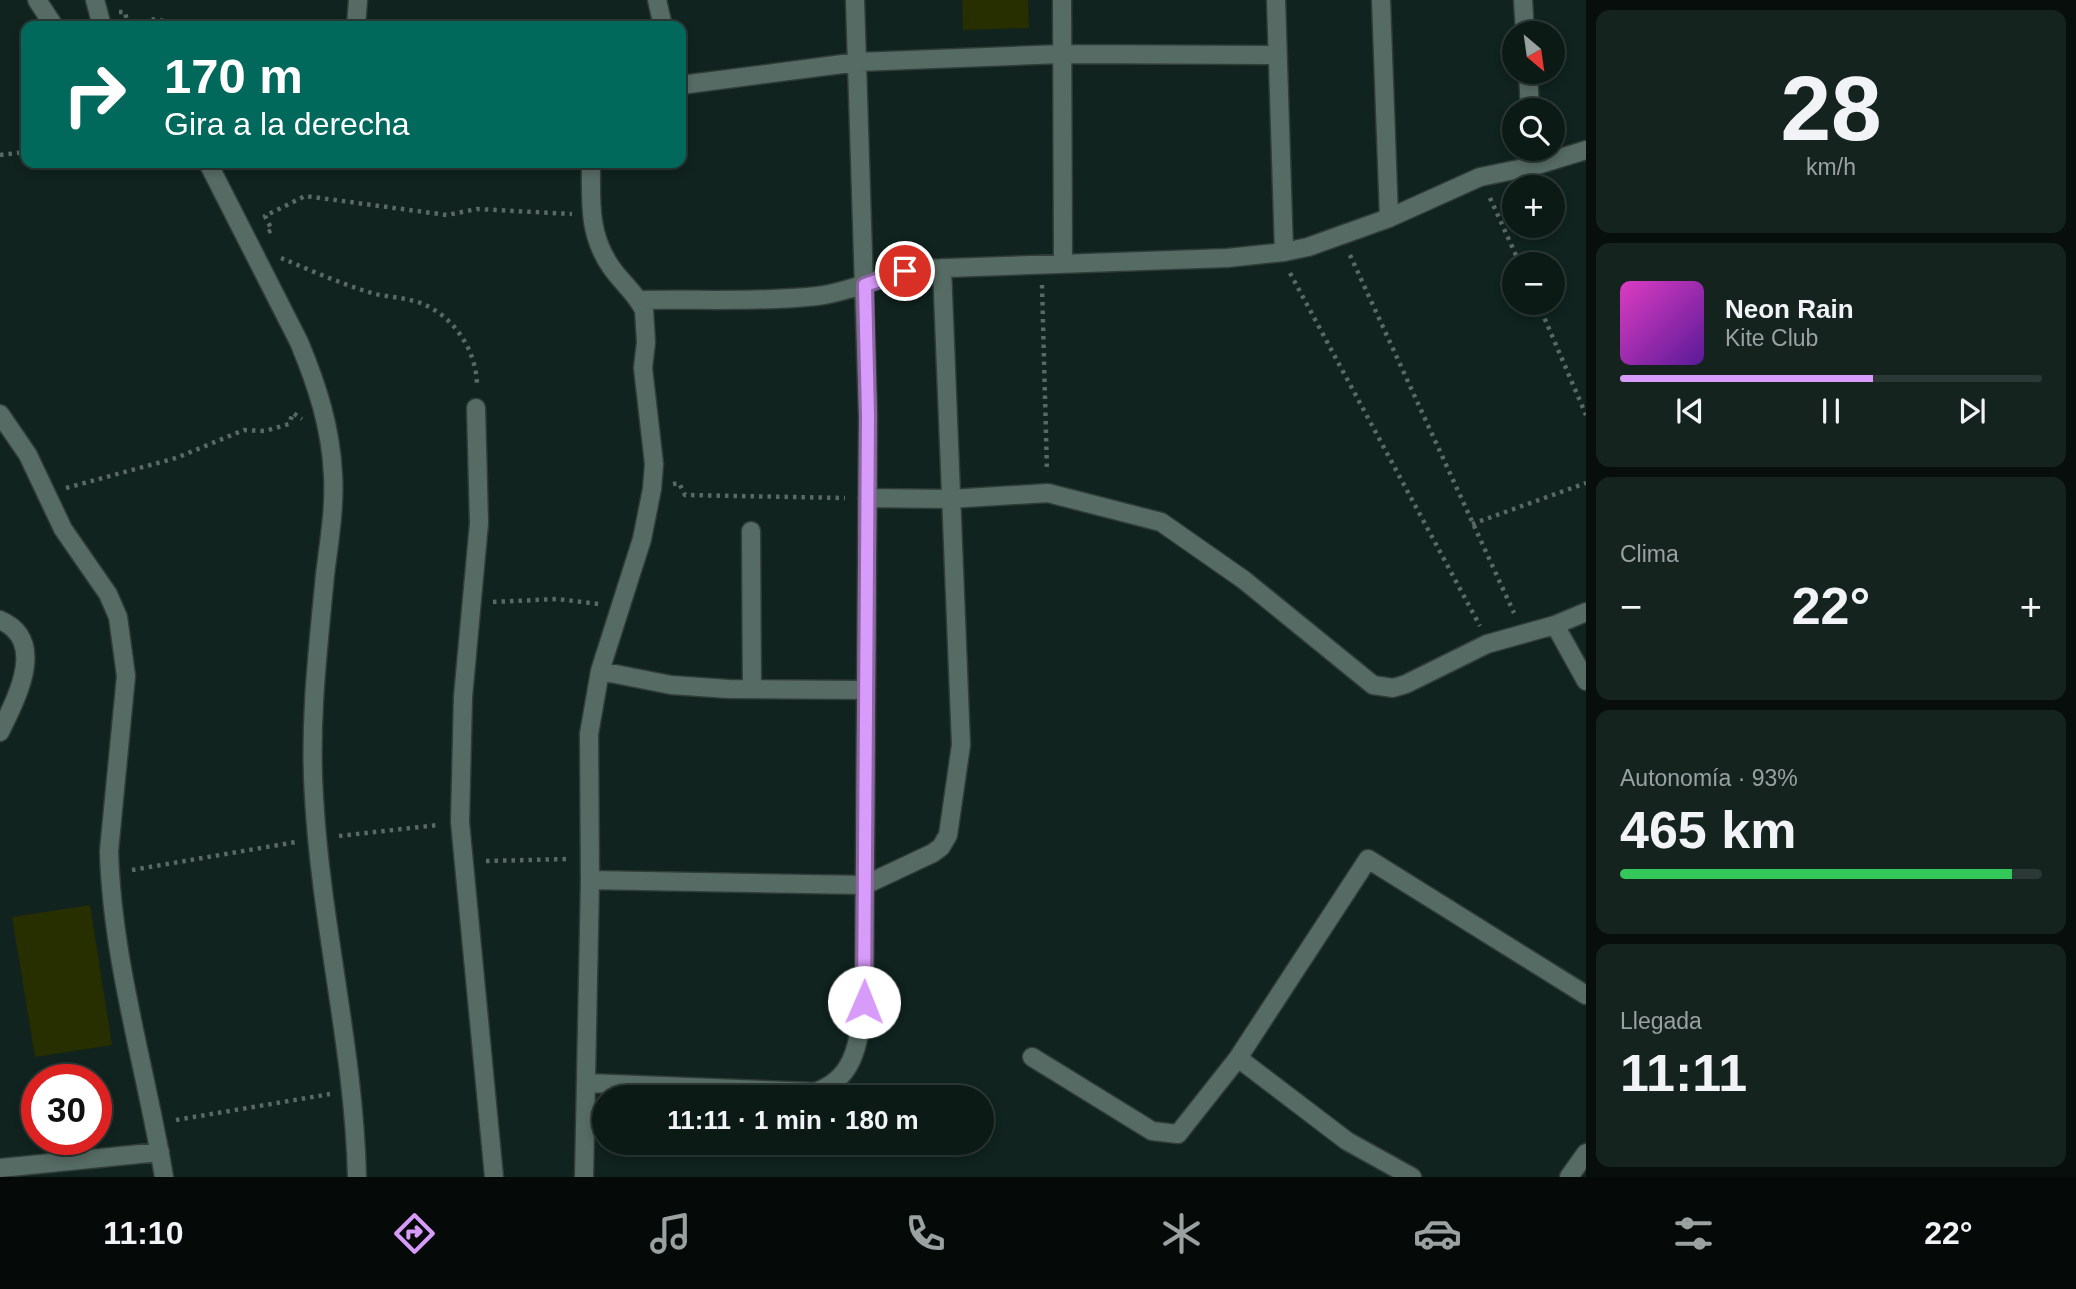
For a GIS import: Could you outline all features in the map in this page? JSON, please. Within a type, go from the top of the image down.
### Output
[{"type":"street","points":[[37,0],[51,21]]},
{"type":"street","points":[[95,0],[101,21]]},
{"type":"street","points":[[356,21],[358,0]]},
{"type":"street","points":[[657,0],[662,21]]},
{"type":"street","points":[[588,1083],[798,1094],[816,1092],[836,1082],[852,1062],[864,1002],[867,498],[865,285],[855,0]]},
{"type":"street","points":[[1062,0],[1063,262]]},
{"type":"street","points":[[1276,0],[1284,252]]},
{"type":"street","points":[[1381,0],[1389,218]]},
{"type":"street","points":[[1523,0],[1524,21]]},
{"type":"street","points":[[686,84],[858,62],[1062,54],[1277,55]]},
{"type":"street","points":[[1565,153],[1586,150]]},
{"type":"street","points":[[639,300],[816,296],[865,285],[905,271],[942,268],[1227,258],[1284,252],[1308,247],[1389,218],[1480,177],[1523,161]]},
{"type":"street","points":[[210,168],[312,372],[328,429],[333,498],[313,701],[313,797],[320,870],[351,1091],[358,1177]]},
{"type":"street","points":[[584,1177],[588,1083],[589,734],[600,671],[642,539],[654,464],[643,368],[646,327],[639,300],[610,266],[593,232],[590,214],[591,168]]},
{"type":"street","points":[[590,880],[865,886],[933,853],[948,835],[961,745],[942,268]]},
{"type":"street","points":[[476,408],[479,523],[463,697],[460,822],[494,1177]]},
{"type":"street","points":[[4,427],[48,493],[63,529],[108,594],[120,628],[126,676],[109,851],[109,879],[115,926],[164,1177]]},
{"type":"street","points":[[867,498],[950,499],[1048,493],[1161,522],[1244,580],[1373,685],[1394,688],[1406,684],[1487,644],[1555,625],[1586,612]]},
{"type":"street","points":[[751,531],[752,689]]},
{"type":"street","points":[[0,620],[13,625],[24,643],[26,668],[0,732]]},
{"type":"street","points":[[1555,625],[1586,681]]},
{"type":"street","points":[[600,671],[671,684],[752,689],[864,690]]},
{"type":"street","points":[[1032,1057],[1152,1131],[1178,1134],[1238,1058],[1368,859],[1586,995]]},
{"type":"street","points":[[1238,1058],[1347,1142],[1412,1177]]},
{"type":"street","points":[[2,1167],[160,1152]]},
{"type":"street","points":[[1569,1177],[1586,1153]]},
{"type":"path","points":[[125,12],[127,21]]},
{"type":"path","points":[[0,155],[21,153]]},
{"type":"path","points":[[1480,177],[1514,252]]},
{"type":"path","points":[[261,218],[268,232],[272,230],[265,216],[304,196],[447,215],[477,209],[563,214]]},
{"type":"path","points":[[249,245],[373,293],[416,302],[438,312],[464,339],[473,359],[476,408]]},
{"type":"path","points":[[1349,253],[1518,620]]},
{"type":"path","points":[[1042,282],[1047,480]]},
{"type":"path","points":[[1293,283],[1477,618]]},
{"type":"path","points":[[1543,315],[1586,415]]},
{"type":"path","points":[[48,493],[176,458],[244,430],[279,429],[289,424],[293,413],[328,429]]},
{"type":"path","points":[[1472,524],[1586,483]]},
{"type":"path","points":[[685,495],[867,498]]},
{"type":"path","points":[[472,597],[495,603],[579,601],[620,611]]},
{"type":"path","points":[[332,837],[443,824]]},
{"type":"path","points":[[133,881],[132,870],[295,842]]},
{"type":"path","points":[[481,861],[574,859]]},
{"type":"path","points":[[154,1123],[351,1091]]},
{"type":"green space","points":[[962,0],[1028,0],[1029,28],[963,30]]},
{"type":"green space","points":[[90,905],[112,1045],[35,1057],[12,917]]},
{"type":"route","points":[[864,1002],[864,690],[868,416],[865,285],[905,271]]}]
